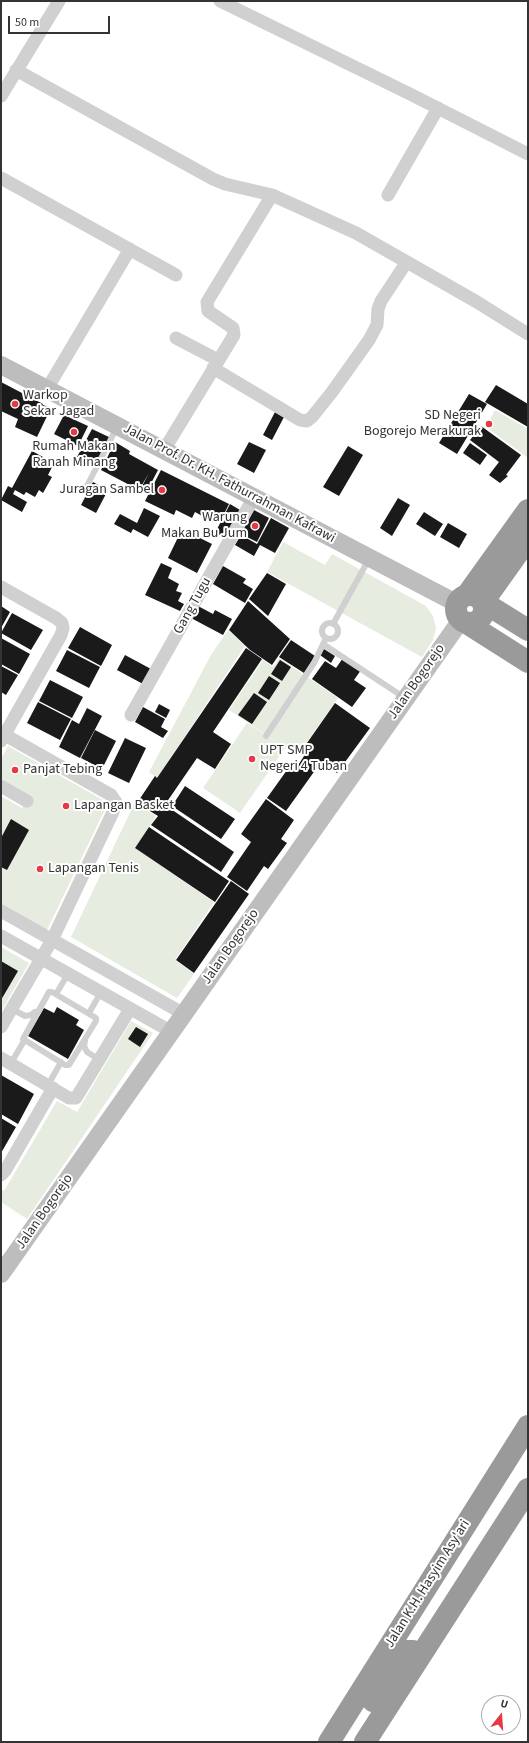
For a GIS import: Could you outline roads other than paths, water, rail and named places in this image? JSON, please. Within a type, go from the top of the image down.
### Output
[{"type":"highway","points":[[466,608],[528,510]]},
{"type":"highway","points":[[466,608],[528,539]]},
{"type":"highway","points":[[466,608],[528,630]]},
{"type":"highway","points":[[466,608],[528,662]]},
{"type":"highway","name":"Jalan K.H. Hasyim Asy'ari","points":[[329,1742],[528,1426]]},
{"type":"highway","points":[[406,1619],[406,1633],[410,1638],[415,1637],[503,1503],[511,1495],[528,1488]]},
{"type":"highway","points":[[365,1742],[528,1488]]},
{"type":"highway","points":[[346,1742],[402,1655],[408,1650],[413,1651],[416,1654],[416,1659],[411,1670]]},
{"type":"street","points":[[1,96],[59,1]]},
{"type":"street","points":[[220,1],[528,154]]},
{"type":"street","points":[[16,70],[213,179],[225,184],[272,195],[356,233],[477,302],[528,334]]},
{"type":"street","points":[[388,195],[438,108]]},
{"type":"street","points":[[1,178],[176,275]]},
{"type":"street","points":[[164,450],[235,332],[234,328],[208,311],[207,302],[272,195]]},
{"type":"street","points":[[47,389],[130,249]]},
{"type":"street","points":[[176,338],[300,420],[307,421],[328,397],[369,340],[377,325],[377,313],[381,301],[406,262]]},
{"type":"street","name":"Jalan Prof. Dr. KH. Fathurrahman Kafrawi","points":[[1,365],[466,608]]},
{"type":"street","name":"Gang Tugu","points":[[131,715],[254,497]]},
{"type":"street","points":[[1,587],[59,620],[63,626],[61,635],[3,738],[111,795],[116,801],[115,808],[52,940],[1,1027]]},
{"type":"street","name":"Jalan Bogorejo","points":[[1,1274],[406,699],[466,608]]},
{"type":"street","points":[[1,786],[27,801]]},
{"type":"street","points":[[1,911],[184,1014]]},
{"type":"street","points":[[1,936],[172,1032]]},
{"type":"street","points":[[6,1060],[50,1087],[71,1098],[76,1098],[130,1009]]},
{"type":"street","points":[[1,1175],[5,1172],[50,1087]]},
{"type":"lane","points":[[85,490],[117,425]]},
{"type":"lane","points":[[333,624],[370,557]]},
{"type":"lane","points":[[324,641],[332,639],[337,635],[338,629],[333,624],[326,624],[323,628],[322,634],[324,641],[406,699]]},
{"type":"lane","points":[[266,736],[314,663],[324,641]]},
{"type":"lane","points":[[56,994],[68,974]]},
{"type":"lane","points":[[48,992],[56,994],[89,1013],[95,1017],[96,1020],[70,1064],[66,1065],[24,1041],[22,1037],[48,992]]},
{"type":"lane","points":[[89,1013],[101,992]]},
{"type":"lane","points":[[12,1009],[27,1016],[38,1010]]},
{"type":"lane","points":[[86,1038],[84,1044],[86,1050],[100,1060]]},
{"type":"lane","points":[[6,1060],[24,1041]]},
{"type":"lane","points":[[50,1087],[61,1062]]},
{"type":"place","name":"Warkop Sekar Jagad","points":[[15,404]]},
{"type":"place","name":"SD Negeri Bogorejo Merakurak","points":[[489,424]]},
{"type":"place","name":"Rumah Makan Ranah Minang","points":[[74,432]]},
{"type":"place","name":"Juragan Sambel","points":[[162,490]]},
{"type":"place","name":"Warung Makan Bu Jum","points":[[255,526]]},
{"type":"place","name":"UPT SMP Negeri 4 Tuban","points":[[252,759]]},
{"type":"place","name":"Panjat Tebing","points":[[15,770]]},
{"type":"place","name":"Lapangan Basket","points":[[66,806]]},
{"type":"place","name":"Lapangan Tenis","points":[[40,869]]}]
